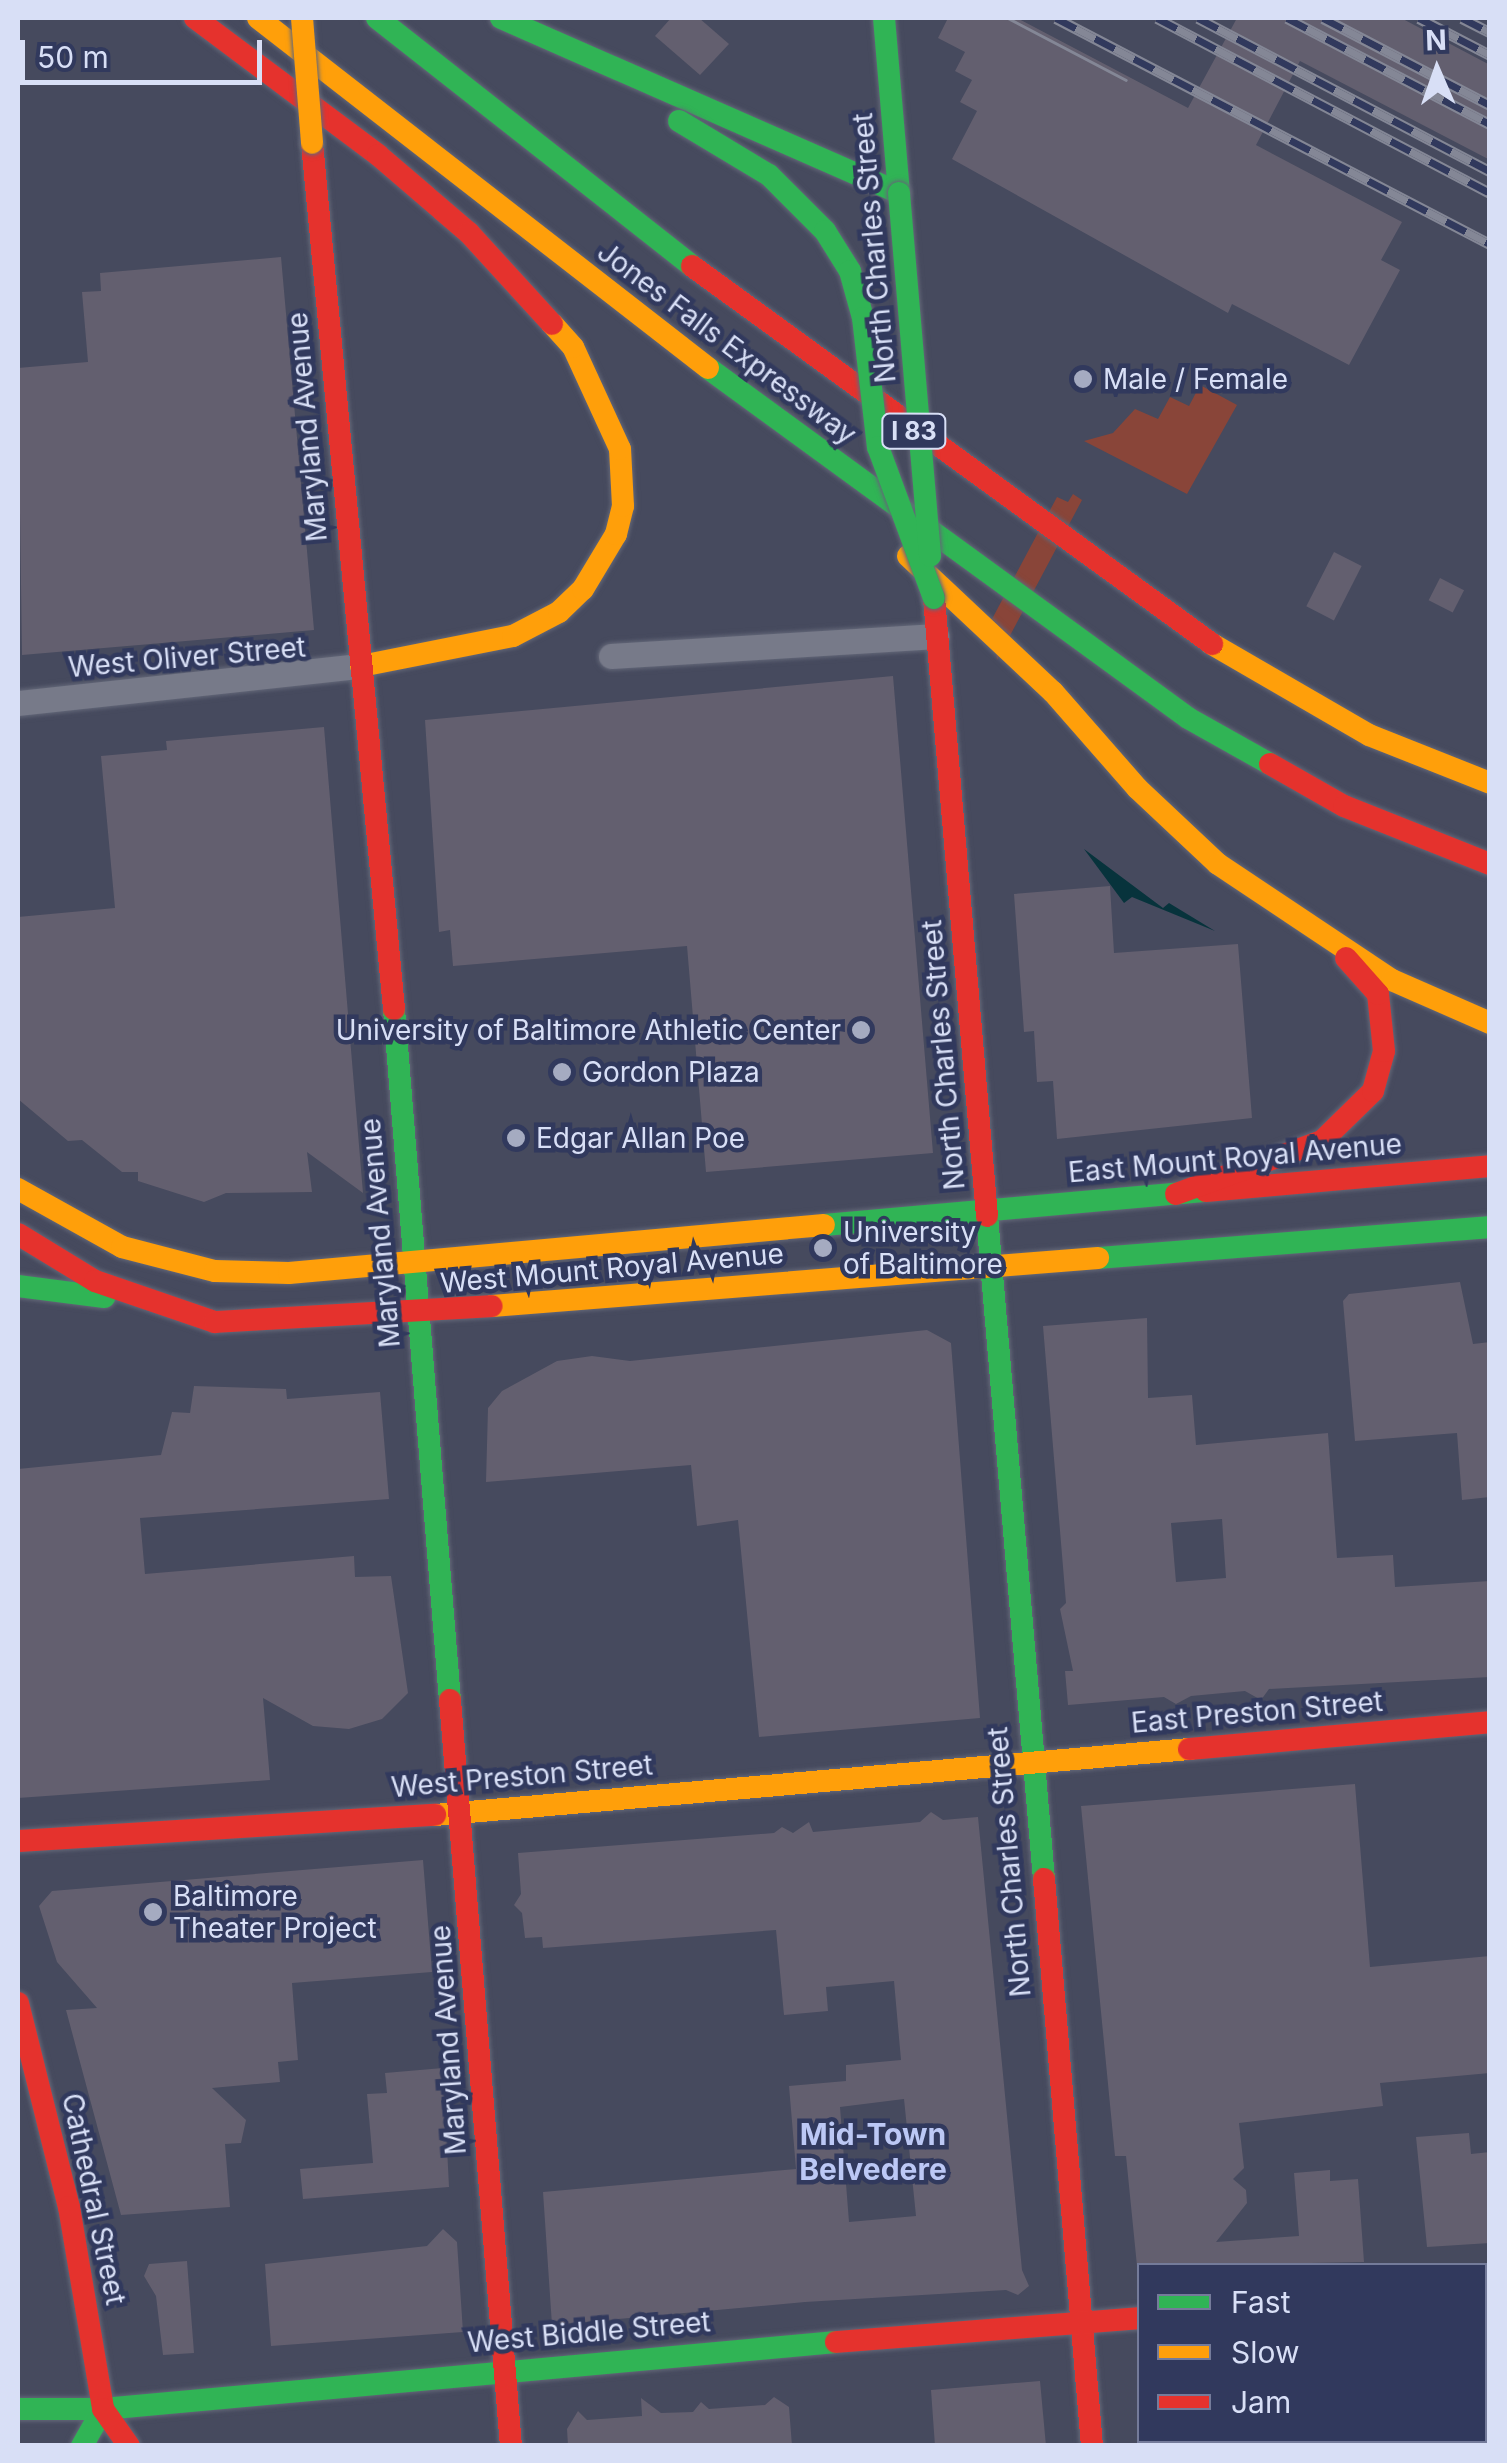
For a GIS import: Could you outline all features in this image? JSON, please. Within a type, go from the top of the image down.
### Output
[{"type":"main road","points":[[196,18],[378,155],[469,233],[572,348],[609,414],[620,449],[623,506],[616,534],[583,589],[559,612],[512,636],[361,666]]},
{"type":"main road","name":"Jones Falls Expressway","points":[[258,18],[676,346],[1188,718],[1344,806],[1490,864]]},
{"type":"main road","name":"Maryland Avenue","points":[[302,18],[460,1813],[511,2446]]},
{"type":"main road","name":"Jones Falls Expressway","points":[[377,18],[716,285],[1218,650],[1369,736],[1490,783]]},
{"type":"main road","points":[[500,18],[770,175],[825,230],[850,271],[864,318],[878,447],[935,618]]},
{"type":"main road","name":"North Charles Street","points":[[884,18],[1030,1762],[1092,2446]]},
{"type":"main road","points":[[530,33],[692,98],[899,193]]},
{"type":"main road","points":[[676,346],[853,506]]},
{"type":"main road","points":[[882,532],[1054,692],[1172,824],[1301,921],[1360,970],[1378,994],[1384,1051],[1373,1090],[1322,1141],[1176,1194]]},
{"type":"main road","points":[[1301,921],[1392,980],[1490,1023]]},
{"type":"main road","name":"East Mount Royal Avenue","points":[[986,1211],[1490,1166]]},
{"type":"main road","name":"West Mount Royal Avenue","points":[[18,1189],[122,1246],[215,1271],[289,1273],[986,1211]]},
{"type":"main road","points":[[991,1266],[1490,1227]]},
{"type":"main road","name":"West Mount Royal Avenue","points":[[18,1234],[96,1281],[161,1308],[215,1322],[265,1324],[417,1315],[991,1266]]},
{"type":"main road","points":[[18,1286],[161,1308]]},
{"type":"main road","name":"East Preston Street","points":[[1030,1762],[1490,1722]]},
{"type":"main road","name":"West Preston Street","points":[[18,1841],[460,1813],[1030,1762]]},
{"type":"main road","name":"Cathedral Street","points":[[18,2003],[69,2207],[103,2410]]},
{"type":"main road","name":"West Biddle Street","points":[[18,2409],[103,2410],[504,2368],[1137,2318]]},
{"type":"main road","points":[[82,2446],[103,2410],[129,2446]]},
{"type":"street","points":[[611,656],[935,618]]},
{"type":"street","name":"West Oliver Street","points":[[18,704],[361,666]]},
{"type":"shaded area","points":[[1200,385],[1237,405],[1187,494],[1084,441],[1113,433],[1135,409],[1158,419],[1170,397],[1189,406]]},
{"type":"shaded area","points":[[1073,494],[1082,500],[997,660],[992,619],[1057,497],[1068,502]]},
{"type":"shaded area","points":[[1084,849],[1163,908],[1169,903],[1215,931],[1132,897],[1124,903]]},
{"type":"building","points":[[671,18],[699,18],[729,44],[700,75],[655,36]]},
{"type":"building","points":[[948,18],[1017,18],[1188,108],[1237,18],[1401,18],[1490,65],[1490,160],[1300,61],[1256,145],[1402,222],[1381,260],[1400,270],[1349,365],[1232,304],[1228,313],[952,159],[977,111],[960,102],[972,80],[955,71],[965,52],[938,38]]},
{"type":"building","points":[[281,257],[314,630],[22,655],[18,368],[88,362],[82,292],[101,291],[100,273]]},
{"type":"building","points":[[1334,552],[1362,566],[1334,620],[1306,606]]},
{"type":"building","points":[[1440,578],[1464,590],[1453,613],[1429,600]]},
{"type":"building","points":[[893,676],[933,1153],[706,1172],[687,946],[453,966],[450,930],[439,932],[425,720]]},
{"type":"building","points":[[324,727],[363,1193],[307,1152],[312,1192],[226,1193],[204,1202],[138,1181],[138,1172],[122,1172],[82,1140],[68,1141],[18,1099],[18,917],[115,908],[101,756],[167,750],[166,741]]},
{"type":"building","points":[[1110,886],[1114,953],[1238,944],[1252,1118],[1057,1139],[1053,1081],[1037,1082],[1034,1031],[1024,1032],[1014,894]]},
{"type":"building","points":[[1460,1282],[1473,1344],[1490,1342],[1490,1497],[1462,1500],[1457,1433],[1355,1441],[1343,1301],[1349,1294]]},
{"type":"building","points":[[1147,1318],[1148,1398],[1192,1395],[1196,1445],[1328,1433],[1337,1558],[1393,1555],[1395,1587],[1490,1581],[1490,1677],[1269,1689],[1261,1700],[1245,1691],[1191,1696],[1176,1704],[1164,1697],[1068,1705],[1065,1671],[1073,1671],[1060,1609],[1066,1603],[1043,1326]],"holes":[[[1222,1519],[1226,1578],[1176,1582],[1171,1523]]]},
{"type":"building","points":[[927,1330],[951,1343],[980,1718],[759,1737],[738,1520],[697,1526],[691,1465],[486,1482],[488,1408],[502,1391],[557,1361],[592,1356],[630,1361]]},
{"type":"building","points":[[194,1386],[286,1389],[287,1399],[380,1392],[389,1499],[140,1518],[145,1574],[354,1556],[355,1577],[391,1576],[408,1693],[382,1719],[349,1729],[313,1726],[263,1698],[270,1780],[18,1798],[18,1469],[161,1455],[172,1412],[190,1413]]},
{"type":"building","points":[[1355,1784],[1370,1967],[1490,1956],[1490,2073],[1380,2083],[1383,2106],[1239,2123],[1244,2168],[1233,2179],[1246,2190],[1247,2203],[1216,2242],[1299,2236],[1294,2173],[1330,2170],[1330,2181],[1358,2179],[1364,2262],[1137,2266],[1126,2156],[1115,2156],[1081,1806]]},
{"type":"building","points":[[931,1812],[943,1820],[978,1817],[1022,2270],[1029,2286],[1018,2295],[1006,2290],[805,2302],[552,2325],[543,2192],[796,2169],[789,2086],[846,2081],[846,2065],[901,2060],[894,1981],[826,1987],[828,2011],[784,2015],[776,1930],[543,1948],[542,1937],[525,1938],[522,1913],[514,1905],[521,1894],[518,1853],[774,1833],[782,1827],[793,1833],[809,1822],[813,1832],[920,1822]],"holes":[[[904,2099],[916,2216],[849,2222],[840,2107]]]},
{"type":"building","points":[[423,1860],[432,1972],[292,1983],[298,2060],[278,2062],[280,2082],[212,2088],[246,2120],[241,2143],[225,2144],[230,2207],[121,2215],[66,2010],[97,2008],[57,1962],[39,1906],[52,1891]]},
{"type":"building","points":[[443,2068],[449,2187],[303,2199],[300,2169],[373,2163],[367,2094],[387,2093],[385,2073]]},
{"type":"building","points":[[1469,2133],[1471,2154],[1490,2152],[1490,2243],[1427,2247],[1416,2137]]},
{"type":"building","points":[[443,2229],[457,2242],[463,2332],[271,2346],[265,2264],[427,2246]]},
{"type":"building","points":[[187,2261],[194,2353],[163,2355],[156,2296],[144,2276],[149,2264]]},
{"type":"building","points":[[1040,2381],[1046,2446],[935,2446],[931,2390]]},
{"type":"building","points":[[774,2397],[789,2407],[792,2446],[568,2446],[567,2429],[578,2411],[587,2420],[642,2416],[641,2398],[661,2413],[693,2412],[701,2402],[709,2409],[765,2405]]},
{"type":"tram line","points":[[1008,18],[1126,80]]},
{"type":"railway","points":[[1056,18],[1490,244]]},
{"type":"railway","points":[[1157,18],[1490,193]]},
{"type":"railway","points":[[1198,18],[1490,171]]},
{"type":"railway","points":[[1287,18],[1490,124]]},
{"type":"railway","points":[[1323,18],[1490,105]]},
{"type":"railway","points":[[1419,18],[1490,55]]},
{"type":"railway","points":[[1462,18],[1490,32]]},
{"type":"traffic: fast","points":[[377,18],[692,266]]},
{"type":"traffic: fast","points":[[501,18],[899,193]]},
{"type":"traffic: fast","points":[[884,18],[899,193]]},
{"type":"traffic: fast","points":[[679,121],[769,175],[825,231],[850,271],[863,318],[878,447],[934,598]]},
{"type":"traffic: fast","points":[[899,193],[930,556]]},
{"type":"traffic: fast","points":[[708,368],[1188,718],[1270,764]]},
{"type":"traffic: fast","points":[[394,1009],[450,1700]]},
{"type":"traffic: fast","points":[[824,1225],[1206,1191]]},
{"type":"traffic: fast","points":[[987,1216],[1044,1879]]},
{"type":"traffic: fast","points":[[1098,1258],[1490,1227]]},
{"type":"traffic: fast","points":[[18,1286],[104,1297]]},
{"type":"traffic: fast","points":[[18,2409],[103,2409],[836,2342]]},
{"type":"traffic: fast","points":[[82,2446],[103,2409]]},
{"type":"traffic: slow","points":[[258,18],[708,368]]},
{"type":"traffic: slow","points":[[302,18],[312,143]]},
{"type":"traffic: slow","points":[[361,666],[513,636],[559,612],[583,589],[616,534],[623,506],[620,449],[573,347],[552,324]]},
{"type":"traffic: slow","points":[[908,556],[1053,692],[1137,788],[1218,864],[1392,980],[1490,1023]]},
{"type":"traffic: slow","points":[[1212,644],[1369,735],[1490,783]]},
{"type":"traffic: slow","points":[[18,1189],[122,1247],[215,1271],[289,1273],[824,1225]]},
{"type":"traffic: slow","points":[[492,1306],[1098,1258]]},
{"type":"traffic: slow","points":[[435,1815],[1189,1749]]},
{"type":"traffic: jam","points":[[195,18],[378,155],[469,233],[552,324]]},
{"type":"traffic: jam","points":[[312,143],[394,1009]]},
{"type":"traffic: jam","points":[[692,266],[1212,644]]},
{"type":"traffic: jam","points":[[934,598],[987,1216]]},
{"type":"traffic: jam","points":[[1270,764],[1344,806],[1490,864]]},
{"type":"traffic: jam","points":[[1176,1194],[1322,1141],[1373,1091],[1384,1051],[1378,994],[1346,958]]},
{"type":"traffic: jam","points":[[1206,1191],[1490,1166]]},
{"type":"traffic: jam","points":[[18,1234],[95,1281],[215,1322],[492,1306]]},
{"type":"traffic: jam","points":[[450,1700],[511,2446]]},
{"type":"traffic: jam","points":[[1189,1749],[1490,1722]]},
{"type":"traffic: jam","points":[[18,1841],[435,1815]]},
{"type":"traffic: jam","points":[[1044,1879],[1092,2446]]},
{"type":"traffic: jam","points":[[18,2003],[69,2207],[103,2409],[129,2446]]},
{"type":"traffic: jam","points":[[836,2342],[1137,2318]]},
{"type":"place","name":"Male / Female","points":[[1083,379]]},
{"type":"place","name":"University of Baltimore Athletic Center","points":[[861,1030]]},
{"type":"place","name":"Gordon Plaza","points":[[562,1072]]},
{"type":"place","name":"Edgar Allan Poe","points":[[516,1138]]},
{"type":"place","name":"University of Baltimore","points":[[823,1248]]},
{"type":"place","name":"Baltimore Theater Project","points":[[153,1912]]},
{"type":"district","name":"Mid-Town Belvedere","points":[[873,2151]]}]
